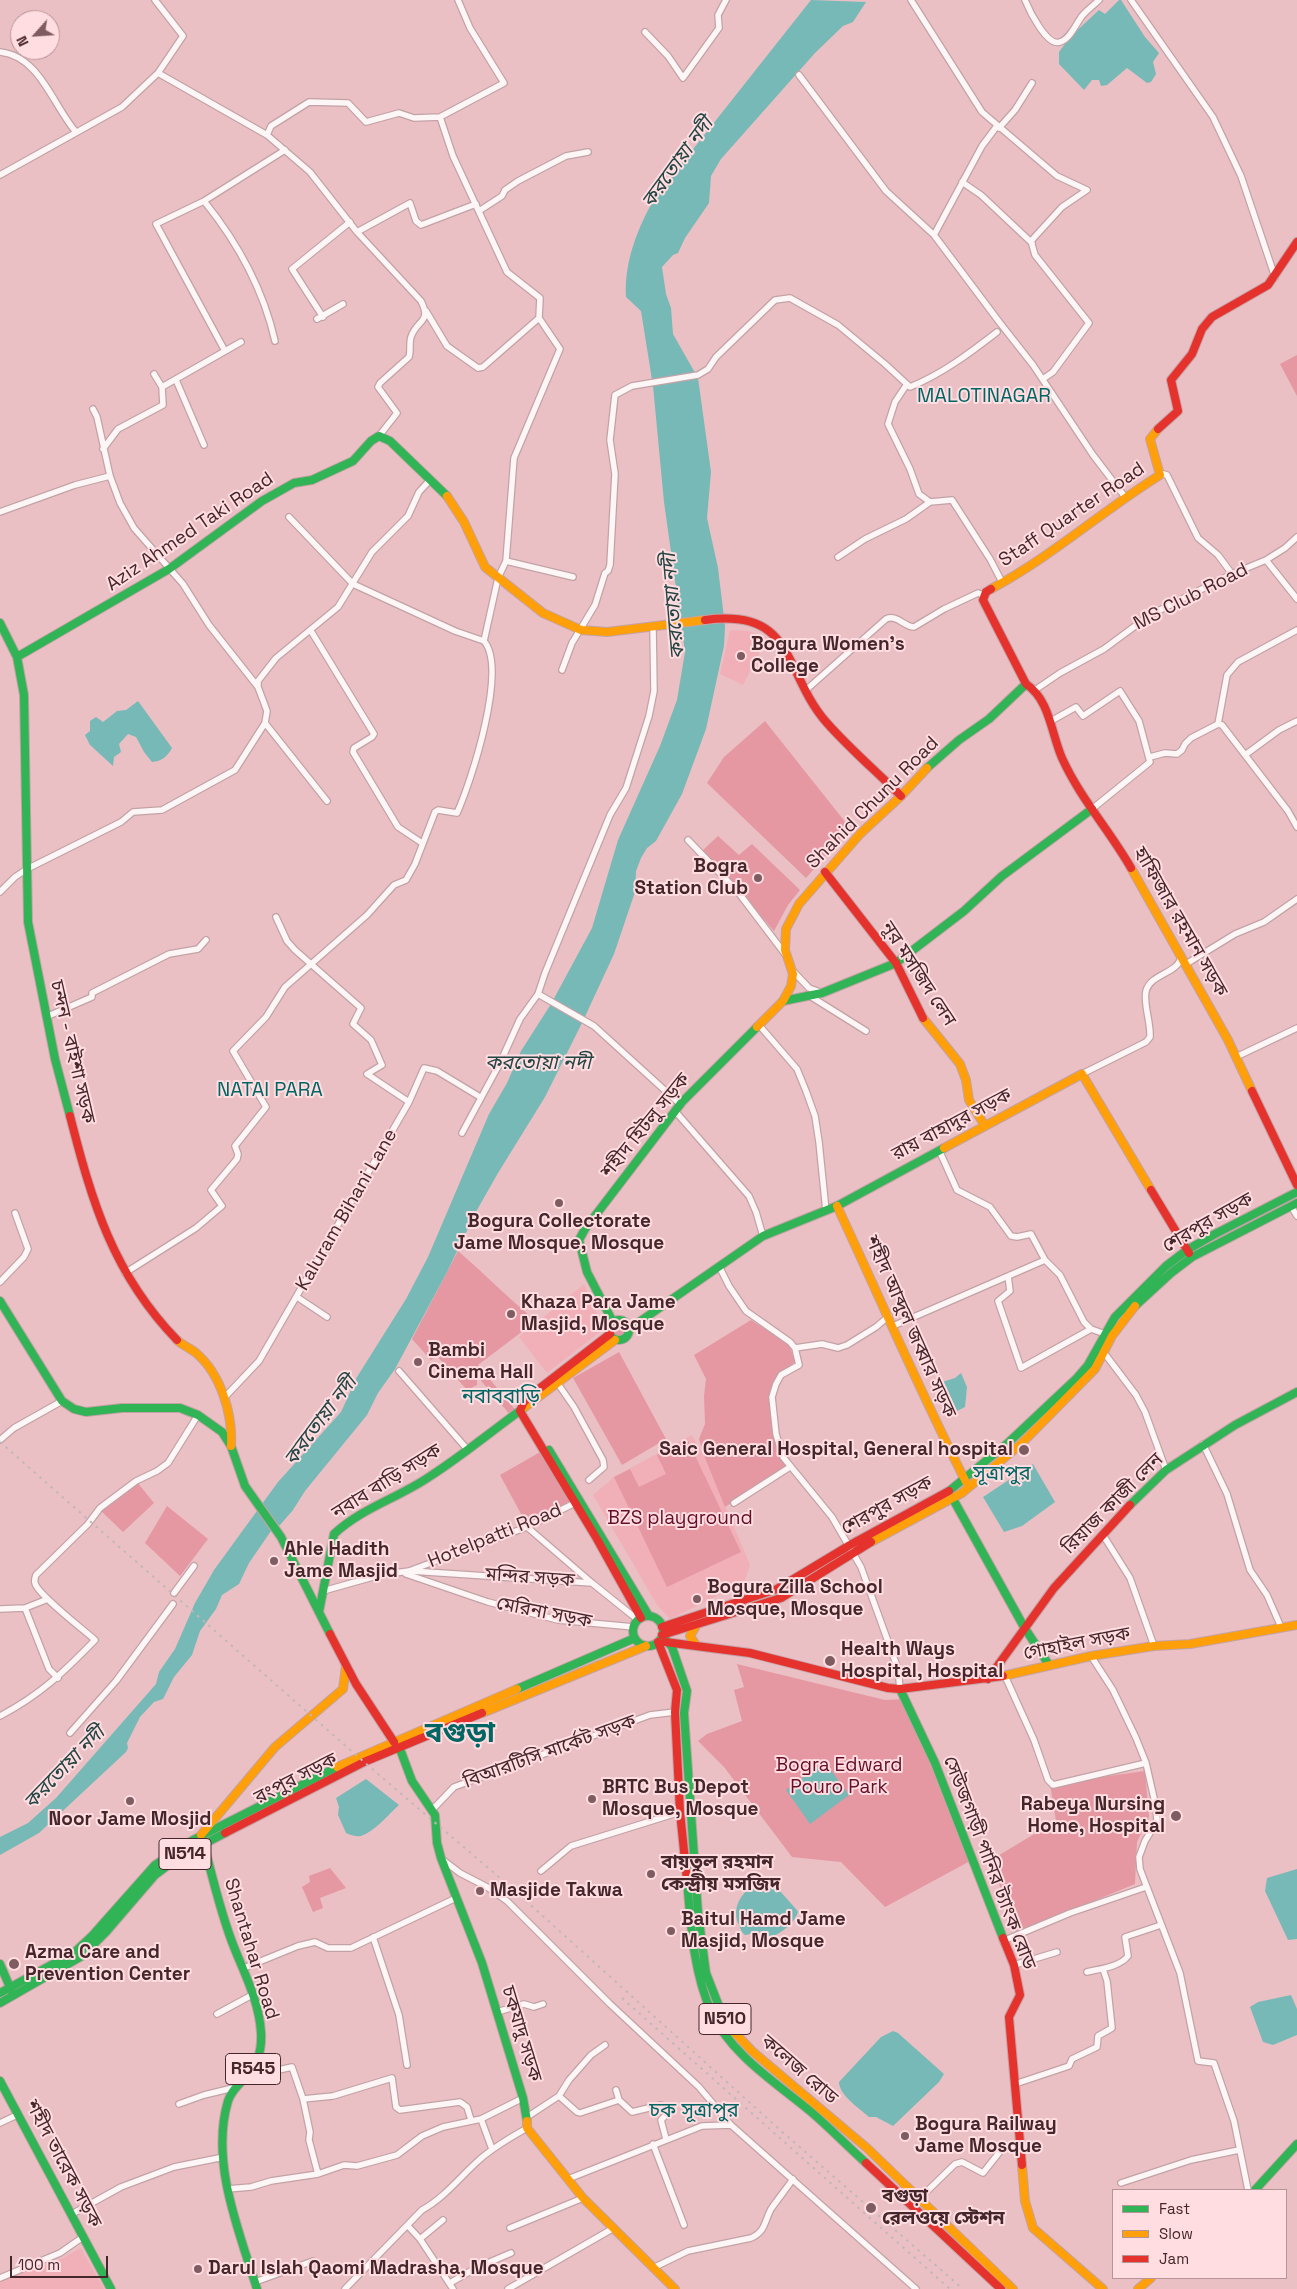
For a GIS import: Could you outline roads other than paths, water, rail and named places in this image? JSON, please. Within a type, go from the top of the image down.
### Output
[{"type":"main road","name":"Staff Quarter Road","points":[[983,595],[1002,582],[1023,572],[1160,473],[1152,452],[1150,440],[1152,435],[1178,411],[1171,382],[1175,372],[1192,354],[1206,323],[1212,317],[1264,289],[1275,277],[1297,242]]},
{"type":"main road","points":[[379,436],[390,441],[446,495],[460,515],[485,567],[543,613],[581,630],[607,632],[727,617],[764,626],[784,646],[806,690],[826,722],[902,796]]},
{"type":"main road","name":"Aziz Ahmed Taki Road","points":[[17,657],[169,569],[228,524],[262,501],[294,483],[312,480],[353,461],[370,441],[379,436]]},
{"type":"main road","points":[[983,595],[984,604],[1026,684]]},
{"type":"main road","name":"চন্দন - বাইশা সড়ক","points":[[0,623],[17,657],[24,696],[28,922],[46,1017],[88,1186],[108,1237],[125,1273],[156,1318],[179,1342],[197,1354],[212,1373],[224,1398],[232,1429],[231,1446]]},
{"type":"main road","name":"হাফিজার রহমান সড়ক","points":[[1026,684],[1035,690],[1051,722],[1062,758],[1092,809],[1121,850],[1182,956],[1236,1057],[1297,1185]]},
{"type":"main road","name":"Shahid Chunu Road","points":[[790,968],[785,950],[786,929],[799,904],[825,872],[860,834],[902,796],[929,766],[959,740],[988,719],[1026,684]]},
{"type":"main road","points":[[783,1002],[822,993],[896,963],[964,911],[1002,876],[1092,809]]},
{"type":"main road","name":"নূর মসজিদ লেন","points":[[825,872],[896,963],[924,1020],[960,1064],[970,1100],[985,1126]]},
{"type":"main road","name":"শহীদ হিটলু সড়ক","points":[[613,1322],[588,1273],[579,1240],[585,1229],[680,1104],[783,1002],[791,986],[792,974],[790,968]]},
{"type":"main road","points":[[1082,1074],[1189,1253]]},
{"type":"main road","name":"রায় বাহাদুর সড়ক","points":[[630,1329],[763,1236],[837,1206],[1082,1074]]},
{"type":"main road","name":"শেরপুর সড়ক","points":[[661,1635],[777,1589],[949,1491],[1009,1442],[1076,1379],[1088,1365],[1115,1317],[1137,1293],[1189,1253],[1297,1192]]},
{"type":"main road","name":"শেরপুর সড়ক","points":[[661,1635],[696,1626],[781,1598],[851,1548],[953,1499],[1021,1444],[1095,1369],[1105,1354],[1112,1336],[1140,1300],[1189,1253],[1294,1204]]},
{"type":"main road","name":"শহীদ আব্দুল জব্বার সড়ক","points":[[837,1206],[893,1326],[927,1406],[964,1480],[970,1487]]},
{"type":"main road","points":[[0,1301],[62,1401],[74,1409],[86,1412],[156,1406],[180,1408],[198,1415],[222,1432],[231,1446],[245,1486],[281,1537],[359,1690],[394,1742]]},
{"type":"main road","points":[[622,1320],[627,1323],[630,1329],[625,1339],[612,1337],[609,1327],[613,1322],[622,1320]]},
{"type":"main road","name":"নবাব বাড়ি সড়ক","points":[[319,1612],[334,1534],[364,1511],[402,1494],[430,1477],[524,1409],[524,1402],[612,1337]]},
{"type":"main road","name":"রিয়াজ কাজী লেন","points":[[988,1679],[1054,1588],[1125,1510],[1166,1470],[1235,1425],[1297,1392]]},
{"type":"main road","points":[[524,1409],[643,1618]]},
{"type":"main road","points":[[953,1499],[1024,1627],[1049,1665]]},
{"type":"main road","points":[[643,1618],[657,1620],[661,1635],[646,1646],[635,1638],[634,1627],[643,1618]]},
{"type":"main road","name":"গোহাইল সড়ক","points":[[669,1642],[766,1657],[888,1688],[900,1688],[988,1679],[1091,1656],[1154,1646],[1190,1644],[1297,1625]]},
{"type":"main road","points":[[696,1626],[690,1636],[696,1645]]},
{"type":"main road","name":"কলেজ রোড","points":[[661,1635],[669,1642],[687,1691],[684,1714],[698,1913],[706,1973],[722,2014],[740,2040],[868,2148],[1013,2289]]},
{"type":"main road","name":"কলেজ রোড","points":[[661,1635],[677,1690],[675,1712],[680,1812],[690,1914],[698,1972],[711,2011],[721,2029],[746,2058],[812,2112],[1001,2289]]},
{"type":"main road","name":"রংপুর সড়ক","points":[[0,1993],[75,1952],[92,1936],[155,1865],[358,1756],[635,1638]]},
{"type":"main road","name":"রংপুর সড়ক","points":[[0,2003],[82,1956],[106,1932],[155,1876],[202,1840],[364,1762],[400,1749],[646,1646]]},
{"type":"main road","points":[[202,1840],[275,1747],[343,1689],[346,1666]]},
{"type":"main road","name":"সেউজগাড়ী পানির ট্যাংক রোড","points":[[900,1688],[935,1763],[1014,1965],[1020,1995],[1009,2017],[1025,2200],[1033,2228],[1103,2289]]},
{"type":"main road","points":[[343,1689],[359,1690]]},
{"type":"main road","points":[[676,1731],[686,1731]]},
{"type":"main road","name":"চকযাদু সড়ক","points":[[400,1749],[420,1796],[433,1809],[441,1858],[482,1962],[523,2098],[528,2117],[527,2128]]},
{"type":"main road","points":[[679,1783],[689,1783]]},
{"type":"main road","name":"Shantahar Road","points":[[202,1840],[213,1885],[232,1942],[244,1968],[261,2031],[254,2068]]},
{"type":"main road","points":[[0,1964],[15,1996]]},
{"type":"main road","points":[[746,2058],[752,2051]]},
{"type":"main road","name":"R545","points":[[254,2068],[233,2088],[227,2103],[222,2146],[227,2189],[256,2286]]},
{"type":"main road","name":"শহীদ তারেক সড়ক","points":[[0,2081],[111,2289]]},
{"type":"main road","points":[[527,2128],[583,2198],[612,2229],[675,2289]]},
{"type":"main road","points":[[1256,2189],[1297,2144]]},
{"type":"main road","points":[[1138,2289],[1149,2279]]},
{"type":"street","points":[[0,175],[122,107],[158,73],[183,36],[155,0]]},
{"type":"street","points":[[267,135],[271,126],[309,102],[348,103],[366,122],[399,113],[414,118],[440,117],[504,83],[470,28],[458,0]]},
{"type":"street","points":[[645,32],[668,56],[683,78],[719,28],[718,15],[726,0]]},
{"type":"street","points":[[912,0],[982,112],[1057,176],[1087,190],[1062,207],[1031,241],[1035,255],[1090,323],[1053,372],[1043,380]]},
{"type":"street","points":[[1025,0],[1045,35],[1053,42],[1058,43],[1065,39],[1083,15],[1099,0]]},
{"type":"street","points":[[1131,0],[1213,117],[1241,176],[1275,277]]},
{"type":"street","points":[[0,52],[13,54],[32,68],[76,132]]},
{"type":"street","points":[[158,73],[267,135],[310,172],[357,232],[421,300],[447,346],[478,368],[484,367],[539,318]]},
{"type":"street","points":[[799,75],[886,191],[934,235],[1043,380],[1093,455],[1125,497]]},
{"type":"street","points":[[934,235],[982,146],[1015,110],[1032,83]]},
{"type":"street","points":[[440,117],[453,156],[507,272],[540,298],[539,318],[560,349],[514,458],[506,561],[498,578],[484,641]]},
{"type":"street","points":[[162,387],[241,342],[225,351],[156,224],[204,202],[285,150]]},
{"type":"street","points":[[357,232],[410,203],[416,221],[421,225],[478,207],[502,196],[505,190],[518,181],[566,156],[588,152]]},
{"type":"street","points":[[962,182],[981,195],[1032,244]]},
{"type":"street","points":[[204,202],[221,222],[256,280],[268,312],[275,341]]},
{"type":"street","points":[[343,304],[320,318],[292,269],[350,222]]},
{"type":"street","points":[[562,670],[572,643],[594,604],[605,573],[610,565],[615,474],[610,440],[614,395],[632,386],[698,375],[708,369],[716,358],[775,300],[790,298],[838,326],[910,387],[925,381],[963,358],[997,332]]},
{"type":"street","points":[[379,436],[397,413],[378,387],[409,357],[411,336],[425,317],[426,311]]},
{"type":"street","points":[[103,449],[118,429],[163,404],[162,387],[154,374]]},
{"type":"street","points":[[176,380],[204,445]]},
{"type":"street","points":[[907,384],[895,402],[888,424],[910,469],[919,494],[930,502]]},
{"type":"street","points":[[0,892],[14,877],[27,869],[121,822],[133,812],[162,810],[235,770],[265,724],[267,711],[258,687],[208,625],[183,584],[134,528],[120,503],[110,476],[97,417],[93,409]]},
{"type":"street","points":[[1160,473],[1167,475],[1198,538],[1218,555],[1232,574]]},
{"type":"street","points":[[0,512],[75,485],[110,476]]},
{"type":"street","points":[[258,687],[258,681],[276,658],[338,607],[372,552],[408,516],[419,492],[430,480]]},
{"type":"street","points":[[838,557],[865,539],[906,518],[930,502],[952,500],[990,559],[1002,582]]},
{"type":"street","points":[[125,1273],[196,1228],[222,1206],[212,1190],[238,1157],[235,1146],[266,1107],[233,1051],[266,1017],[285,987],[367,915],[394,885],[406,880],[415,864],[434,812],[438,810],[457,813],[466,793],[486,718],[492,680],[492,658],[490,648],[484,641],[455,631],[352,584],[289,517]]},
{"type":"street","name":"MS Club Road","points":[[1035,690],[1060,673],[1104,649],[1150,615],[1232,574],[1266,560],[1285,548],[1297,537]]},
{"type":"street","points":[[1266,560],[1297,599]]},
{"type":"street","points":[[506,561],[573,577]]},
{"type":"street","points":[[806,690],[886,619],[895,618],[910,627],[914,627],[963,599],[978,593],[983,595]]},
{"type":"street","points":[[462,1133],[500,1063],[520,1020],[538,994],[610,815],[626,788],[650,716],[654,691],[653,626]]},
{"type":"street","points":[[1218,724],[1227,675],[1238,662],[1297,630]]},
{"type":"street","points":[[311,631],[374,734],[354,748],[353,752],[398,828],[422,843]]},
{"type":"street","points":[[1051,722],[1076,707],[1083,716],[1120,691],[1139,721],[1150,757],[1148,765],[1092,809]]},
{"type":"street","points":[[1245,754],[1279,730],[1297,721]]},
{"type":"street","points":[[265,724],[327,801]]},
{"type":"street","points":[[1218,724],[1222,725],[1245,754],[1288,811],[1297,827]]},
{"type":"street","points":[[1150,757],[1177,754],[1191,738],[1218,724]]},
{"type":"street","points":[[688,840],[738,892],[788,958]]},
{"type":"street","points":[[1186,964],[1235,934],[1264,922],[1297,899]]},
{"type":"street","points":[[276,917],[287,940],[361,1008],[353,1024],[371,1040],[382,1065],[367,1074],[409,1102]]},
{"type":"street","points":[[46,1017],[92,997],[92,993],[169,954],[198,949],[206,940]]},
{"type":"street","points":[[1082,1074],[1146,1042],[1150,1037],[1145,996],[1147,988],[1152,980],[1180,962],[1182,956]]},
{"type":"street","points":[[790,968],[797,978],[809,988],[822,993]]},
{"type":"street","points":[[538,994],[594,1026],[680,1104]]},
{"type":"street","points":[[810,996],[866,1031]]},
{"type":"street","points":[[759,1025],[797,1069],[806,1091],[815,1116],[826,1211]]},
{"type":"street","points":[[1236,1057],[1297,1028]]},
{"type":"street","name":"Kaluram Bihani Lane","points":[[224,1398],[259,1361],[409,1102],[426,1067],[437,1071],[480,1097]]},
{"type":"street","points":[[675,1111],[749,1196],[763,1236]]},
{"type":"street","points":[[940,1150],[957,1190],[990,1207],[1011,1236],[1017,1237],[1031,1234],[1045,1260],[1060,1275],[1078,1314],[1091,1329],[1112,1336]]},
{"type":"street","points":[[1294,1204],[1297,1216]]},
{"type":"street","points":[[0,1282],[24,1257],[28,1249],[15,1213]]},
{"type":"street","points":[[893,1326],[1045,1260]]},
{"type":"street","points":[[718,1266],[746,1311],[790,1342],[794,1348],[799,1364],[782,1375],[772,1397],[776,1434],[783,1457],[790,1468],[832,1517],[861,1567],[898,1669],[900,1688]]},
{"type":"street","points":[[1008,1276],[1010,1291],[998,1301],[1022,1368],[1091,1329]]},
{"type":"street","points":[[297,1297],[327,1317]]},
{"type":"street","points":[[794,1348],[822,1344],[838,1348],[847,1345],[876,1327],[888,1316]]},
{"type":"street","points":[[1105,1354],[1136,1395],[1145,1412],[1166,1470]]},
{"type":"street","points":[[399,1371],[467,1449]]},
{"type":"street","points":[[555,1380],[574,1407],[603,1460],[604,1467],[589,1480]]},
{"type":"street","points":[[0,1440],[14,1428],[62,1401]]},
{"type":"street","points":[[0,1716],[26,1703],[58,1678],[95,1640],[36,1586],[34,1581],[36,1575],[88,1524],[100,1508],[136,1481],[158,1471],[168,1463],[198,1415]]},
{"type":"street","points":[[1204,1444],[1227,1494],[1250,1570],[1267,1594],[1281,1627]]},
{"type":"street","points":[[734,1503],[790,1468]]},
{"type":"street","name":"Hotelpatti Road","points":[[410,1571],[527,1527],[578,1501]]},
{"type":"street","points":[[527,1527],[592,1583]]},
{"type":"street","points":[[1103,1535],[1130,1578],[1154,1646]]},
{"type":"street","points":[[174,1592],[194,1566]]},
{"type":"street","points":[[323,1591],[380,1575],[410,1571]]},
{"type":"street","name":"মন্দির সড়ক","points":[[410,1571],[592,1583],[643,1618]]},
{"type":"street","name":"মেরিনা সড়ক","points":[[399,1572],[414,1575],[452,1591],[488,1602],[558,1620],[634,1627]]},
{"type":"street","points":[[0,1609],[25,1608],[48,1599]]},
{"type":"street","points":[[70,1733],[116,1681],[173,1604]]},
{"type":"street","points":[[25,1608],[49,1669],[58,1678]]},
{"type":"street","points":[[1091,1656],[1123,1708],[1146,1763],[1156,1807],[1157,1822],[1145,1841],[1139,1857],[1140,1869],[1180,1973],[1198,2061],[1214,2063],[1234,2121],[1248,2189]]},
{"type":"street","points":[[1005,1676],[1034,1740],[1048,1780],[1053,1785],[1146,1763]]},
{"type":"street","name":"বিআরটিসি মার্কেট সড়ক","points":[[433,1809],[454,1787],[650,1715],[675,1712]]},
{"type":"street","points":[[541,1871],[571,1846],[680,1812]]},
{"type":"street","points":[[441,1858],[460,1873],[487,1887],[507,1902],[610,2004],[699,2087],[732,2125],[916,2289]]},
{"type":"street","points":[[1004,1941],[1070,1913],[1146,1887]]},
{"type":"street","points":[[244,1968],[298,1946],[315,1942],[328,1948],[351,1948],[456,1898]]},
{"type":"street","points":[[1087,1972],[1103,1969],[1126,1959],[1125,1937],[1161,1925]]},
{"type":"street","points":[[373,1937],[399,2015],[407,2065]]},
{"type":"street","points":[[1014,1965],[1057,1952]]},
{"type":"street","points":[[1015,2084],[1069,2066],[1072,2058],[1097,2047],[1097,2038],[1112,2028],[1103,1969]]},
{"type":"street","points":[[217,2014],[252,1995]]},
{"type":"street","points":[[497,2012],[524,2004],[534,2007],[543,2004]]},
{"type":"street","points":[[528,2117],[559,2096],[569,2080],[591,2055],[605,2045]]},
{"type":"street","points":[[254,2068],[274,2071],[292,2067],[304,2099],[310,2132],[309,2140],[318,2174]]},
{"type":"street","points":[[304,2099],[316,2100],[333,2096],[392,2078],[396,2107],[400,2110],[460,2102],[466,2107],[471,2120]]},
{"type":"street","points":[[179,2104],[204,2095],[233,2088]]},
{"type":"street","points":[[616,2090],[619,2100],[632,2112],[661,2105],[664,2107],[666,2115],[661,2120],[666,2139]]},
{"type":"street","points":[[559,2096],[580,2113],[619,2100]]},
{"type":"street","points":[[227,2189],[251,2187],[271,2181],[318,2174],[344,2165],[357,2166],[397,2156],[422,2136],[444,2127],[481,2119],[523,2098]]},
{"type":"street","points":[[0,2124],[17,2115]]},
{"type":"street","points":[[481,2119],[492,2149]]},
{"type":"street","points":[[568,2179],[702,2126],[732,2125]]},
{"type":"street","points":[[345,2289],[422,2210],[432,2204],[492,2149],[527,2128]]},
{"type":"street","points":[[919,2199],[954,2164],[962,2162],[983,2173],[1002,2149],[1020,2143]]},
{"type":"street","points":[[653,2144],[684,2225]]},
{"type":"street","points":[[1121,2183],[1191,2160],[1239,2150]]},
{"type":"street","points":[[72,2214],[122,2187],[174,2167],[224,2157]]},
{"type":"street","points":[[652,2268],[688,2251],[751,2238],[760,2234],[770,2211],[793,2179]]},
{"type":"street","points":[[510,2228],[583,2198]]},
{"type":"street","points":[[420,2239],[444,2220]]},
{"type":"street","points":[[408,2226],[420,2239],[451,2286],[476,2268],[511,2253]]},
{"type":"street","points":[[508,2289],[612,2229]]},
{"type":"street","points":[[0,2278],[60,2253],[83,2237]]},
{"type":"street","points":[[256,2286],[313,2261]]},
{"type":"water","name":"করতোয়া নদী","points":[[811,0],[866,2],[853,22],[843,26],[815,53],[721,159],[711,176],[709,203],[685,238],[678,253],[673,255],[662,267],[666,294],[671,308],[673,334],[698,378],[711,472],[707,518],[718,568],[725,626],[724,646],[706,729],[682,794],[656,841],[647,848],[641,858],[636,871],[635,892],[614,954],[545,1097],[477,1210],[447,1272],[395,1369],[378,1393],[367,1415],[305,1491],[293,1510],[280,1525],[271,1531],[249,1563],[239,1584],[222,1595],[216,1609],[200,1631],[192,1655],[174,1677],[163,1699],[154,1702],[140,1717],[127,1743],[128,1748],[126,1752],[39,1833],[0,1855],[0,1837],[28,1823],[56,1798],[156,1684],[159,1672],[175,1649],[195,1603],[214,1570],[278,1482],[341,1412],[357,1377],[406,1299],[428,1257],[489,1114],[507,1083],[521,1051],[551,1004],[592,928],[618,840],[660,746],[677,700],[685,652],[664,502],[653,386],[641,311],[626,297],[627,271],[630,258],[643,220],[656,196]]},
{"type":"water","points":[[1121,0],[1145,37],[1159,53],[1153,62],[1156,74],[1151,82],[1147,83],[1127,68],[1107,85],[1101,86],[1099,80],[1092,80],[1084,90],[1059,64],[1059,52],[1070,37],[1099,10],[1105,14]]},
{"type":"water","points":[[138,701],[172,748],[164,758],[152,762],[136,737],[128,734],[119,744],[121,752],[114,757],[113,766],[90,745],[85,735],[90,731],[90,721],[96,717],[103,722],[117,711],[126,710]]},
{"type":"water","points":[[961,1373],[967,1387],[965,1407],[955,1412],[951,1411],[948,1407],[950,1406],[942,1382],[955,1378]]},
{"type":"water","points":[[1033,1464],[1055,1502],[1022,1526],[1004,1532],[983,1497]]},
{"type":"water","points":[[825,1762],[849,1795],[810,1824],[786,1790]]},
{"type":"water","points":[[366,1779],[399,1805],[366,1834],[354,1836],[346,1833],[338,1815],[339,1807],[336,1798]]},
{"type":"water","points":[[1297,1869],[1297,1939],[1288,1940],[1265,1891],[1267,1878]]},
{"type":"water","points":[[763,1882],[779,1890],[798,1912],[791,1924],[772,1937],[761,1932],[745,1935],[741,1930],[736,1911],[740,1898],[750,1888]]},
{"type":"water","points":[[1291,1995],[1297,2009],[1297,2035],[1273,2045],[1263,2042],[1250,2007],[1258,2002]]},
{"type":"water","points":[[893,2031],[898,2033],[944,2074],[939,2082],[893,2126],[876,2117],[869,2117],[842,2092],[839,2082],[881,2037]]},
{"type":"railway","points":[[0,1442],[364,1762],[514,1890],[779,2129],[963,2289]]},
{"type":"railway","points":[[622,1998],[950,2289]]},
{"type":"place","name":"Bogura Women's College","points":[[741,656]]},
{"type":"place","name":"Bogra Station Club","points":[[758,878]]},
{"type":"place","name":"Bogura Collectorate Jame Mosque, Mosque","points":[[559,1203]]},
{"type":"place","name":"Khaza Para Jame Masjid, Mosque","points":[[511,1314]]},
{"type":"place","name":"Bambi Cinema Hall","points":[[418,1362]]},
{"type":"place","name":"Saic General Hospital, General hospital","points":[[1024,1450]]},
{"type":"place","name":"Ahle Hadith Jame Masjid","points":[[274,1561]]},
{"type":"place","name":"Bogura Zilla School Mosque, Mosque","points":[[697,1599]]},
{"type":"place","name":"Health Ways Hospital, Hospital","points":[[830,1661]]},
{"type":"place","name":"BRTC Bus Depot Mosque, Mosque","points":[[592,1799]]},
{"type":"place","name":"Noor Jame Mosjid","points":[[130,1801]]},
{"type":"place","name":"Rabeya Nursing Home, Hospital","points":[[1176,1816]]},
{"type":"place","name":"বায়তুল রহমান কেন্দ্রীয় মসজিদ","points":[[651,1874]]},
{"type":"place","name":"Masjide Takwa","points":[[480,1891]]},
{"type":"place","name":"Baitul Hamd Jame Masjid, Mosque","points":[[671,1931]]},
{"type":"place","name":"Azma Care and Prevention Center","points":[[14,1964]]},
{"type":"place","name":"Bogura Railway Jame Mosque","points":[[905,2136]]},
{"type":"place","name":"বগুড়া রেলওয়ে স্টেশন","points":[[871,2208]]},
{"type":"place","name":"Darul Islah Qaomi Madrasha, Mosque","points":[[198,2269]]},
{"type":"district","name":"MALOTINAGAR","points":[[984,397]]},
{"type":"district","name":"NATAI PARA","points":[[270,1091]]},
{"type":"district","name":"নবাববাড়ি","points":[[501,1398]]},
{"type":"district","name":"সূত্রাপুর","points":[[1002,1475]]},
{"type":"district","name":"বগুড়া","points":[[460,1734]]},
{"type":"district","name":"চক সূত্রাপুর","points":[[694,2112]]},
{"type":"park label","name":"BZS playground","points":[[680,1519]]},
{"type":"park label","name":"Bogra Edward Pouro Park","points":[[839,1777]]}]
